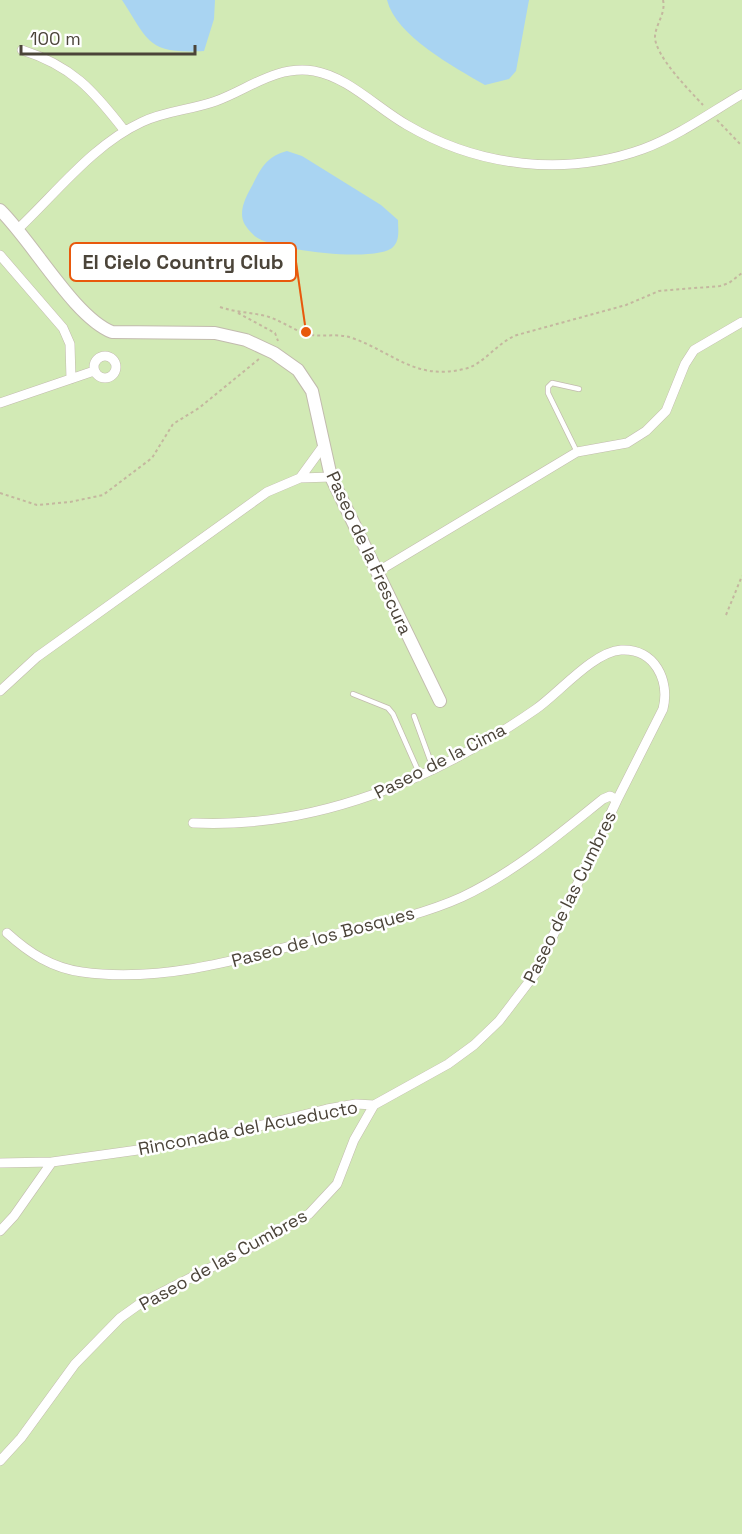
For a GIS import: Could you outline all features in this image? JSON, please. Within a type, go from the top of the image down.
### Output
[{"type":"street","points":[[22,50],[46,58],[76,76],[104,103],[124,130]]},
{"type":"street","points":[[19,228],[106,144],[124,130],[165,113],[215,101],[275,74],[295,70],[331,76],[406,125],[458,150],[514,163],[567,164],[620,155],[666,138],[742,94]]},
{"type":"street","name":"Paseo de la Frescura","points":[[0,210],[19,228],[83,312],[98,327],[112,332],[215,333],[246,340],[270,351],[298,370],[312,391],[331,477],[440,701]]},
{"type":"street","points":[[0,255],[63,328],[70,344],[71,380]]},
{"type":"street","points":[[376,572],[577,452],[627,443],[645,431],[666,411],[685,364],[694,350],[742,322]]},
{"type":"street","points":[[0,403],[94,371]]},
{"type":"street","points":[[300,478],[324,445]]},
{"type":"street","points":[[0,691],[37,657],[112,601],[267,492],[300,478],[331,477]]},
{"type":"street","name":"Paseo de la Cima","points":[[192,823],[248,823],[291,817],[371,796],[420,775],[485,742],[538,708],[594,662],[609,653],[621,650],[641,654],[659,669]]},
{"type":"street","name":"Paseo de las Cumbres","points":[[0,1461],[21,1438],[75,1364],[120,1318],[141,1303],[292,1225],[327,1197],[337,1184],[354,1140],[374,1105],[448,1064],[474,1045],[520,996],[540,964],[617,800],[663,709],[667,695],[665,682],[659,669]]},
{"type":"street","name":"Paseo de los Bosques","points":[[7,933],[33,954],[63,968],[82,972],[128,974],[210,966],[392,920],[462,897],[528,860],[603,799],[610,796],[617,800]]},
{"type":"street","name":"Rinconada del Acueducto","points":[[0,1163],[52,1162],[195,1142],[327,1109],[356,1104],[374,1105]]},
{"type":"street","points":[[0,1231],[14,1216],[52,1162]]},
{"type":"lane","points":[[577,452],[548,393],[548,387],[552,383],[579,389]]},
{"type":"lane","points":[[353,694],[388,708],[393,714],[420,775]]},
{"type":"lane","points":[[414,716],[433,768]]},
{"type":"path","points":[[663,0],[662,17],[655,34],[658,50],[710,113],[742,146]]},
{"type":"path","points":[[235,312],[269,317],[309,334],[351,337],[400,363],[439,372],[466,369],[492,352],[503,340],[517,335],[626,305],[659,291],[720,286],[729,283],[742,273]]},
{"type":"path","points":[[0,493],[37,505],[70,502],[104,495],[152,458],[172,424],[199,408],[278,343],[279,338],[275,333],[235,312],[220,307]]},
{"type":"path","points":[[726,615],[742,576]]},
{"type":"green space","points":[[0,0],[742,0],[742,1534],[0,1534]]},
{"type":"water","points":[[122,0],[215,0],[214,19],[204,51],[171,50],[152,42],[138,26]]},
{"type":"water","points":[[387,0],[529,0],[516,71],[509,79],[485,85],[443,60],[414,38],[402,26]]},
{"type":"water","points":[[287,151],[302,156],[381,205],[398,220],[398,237],[394,246],[385,251],[369,254],[326,253],[266,242],[254,236],[242,218],[244,203],[266,163]]},
{"type":"place","name":"El Cielo Country Club","points":[[306,332]]}]
